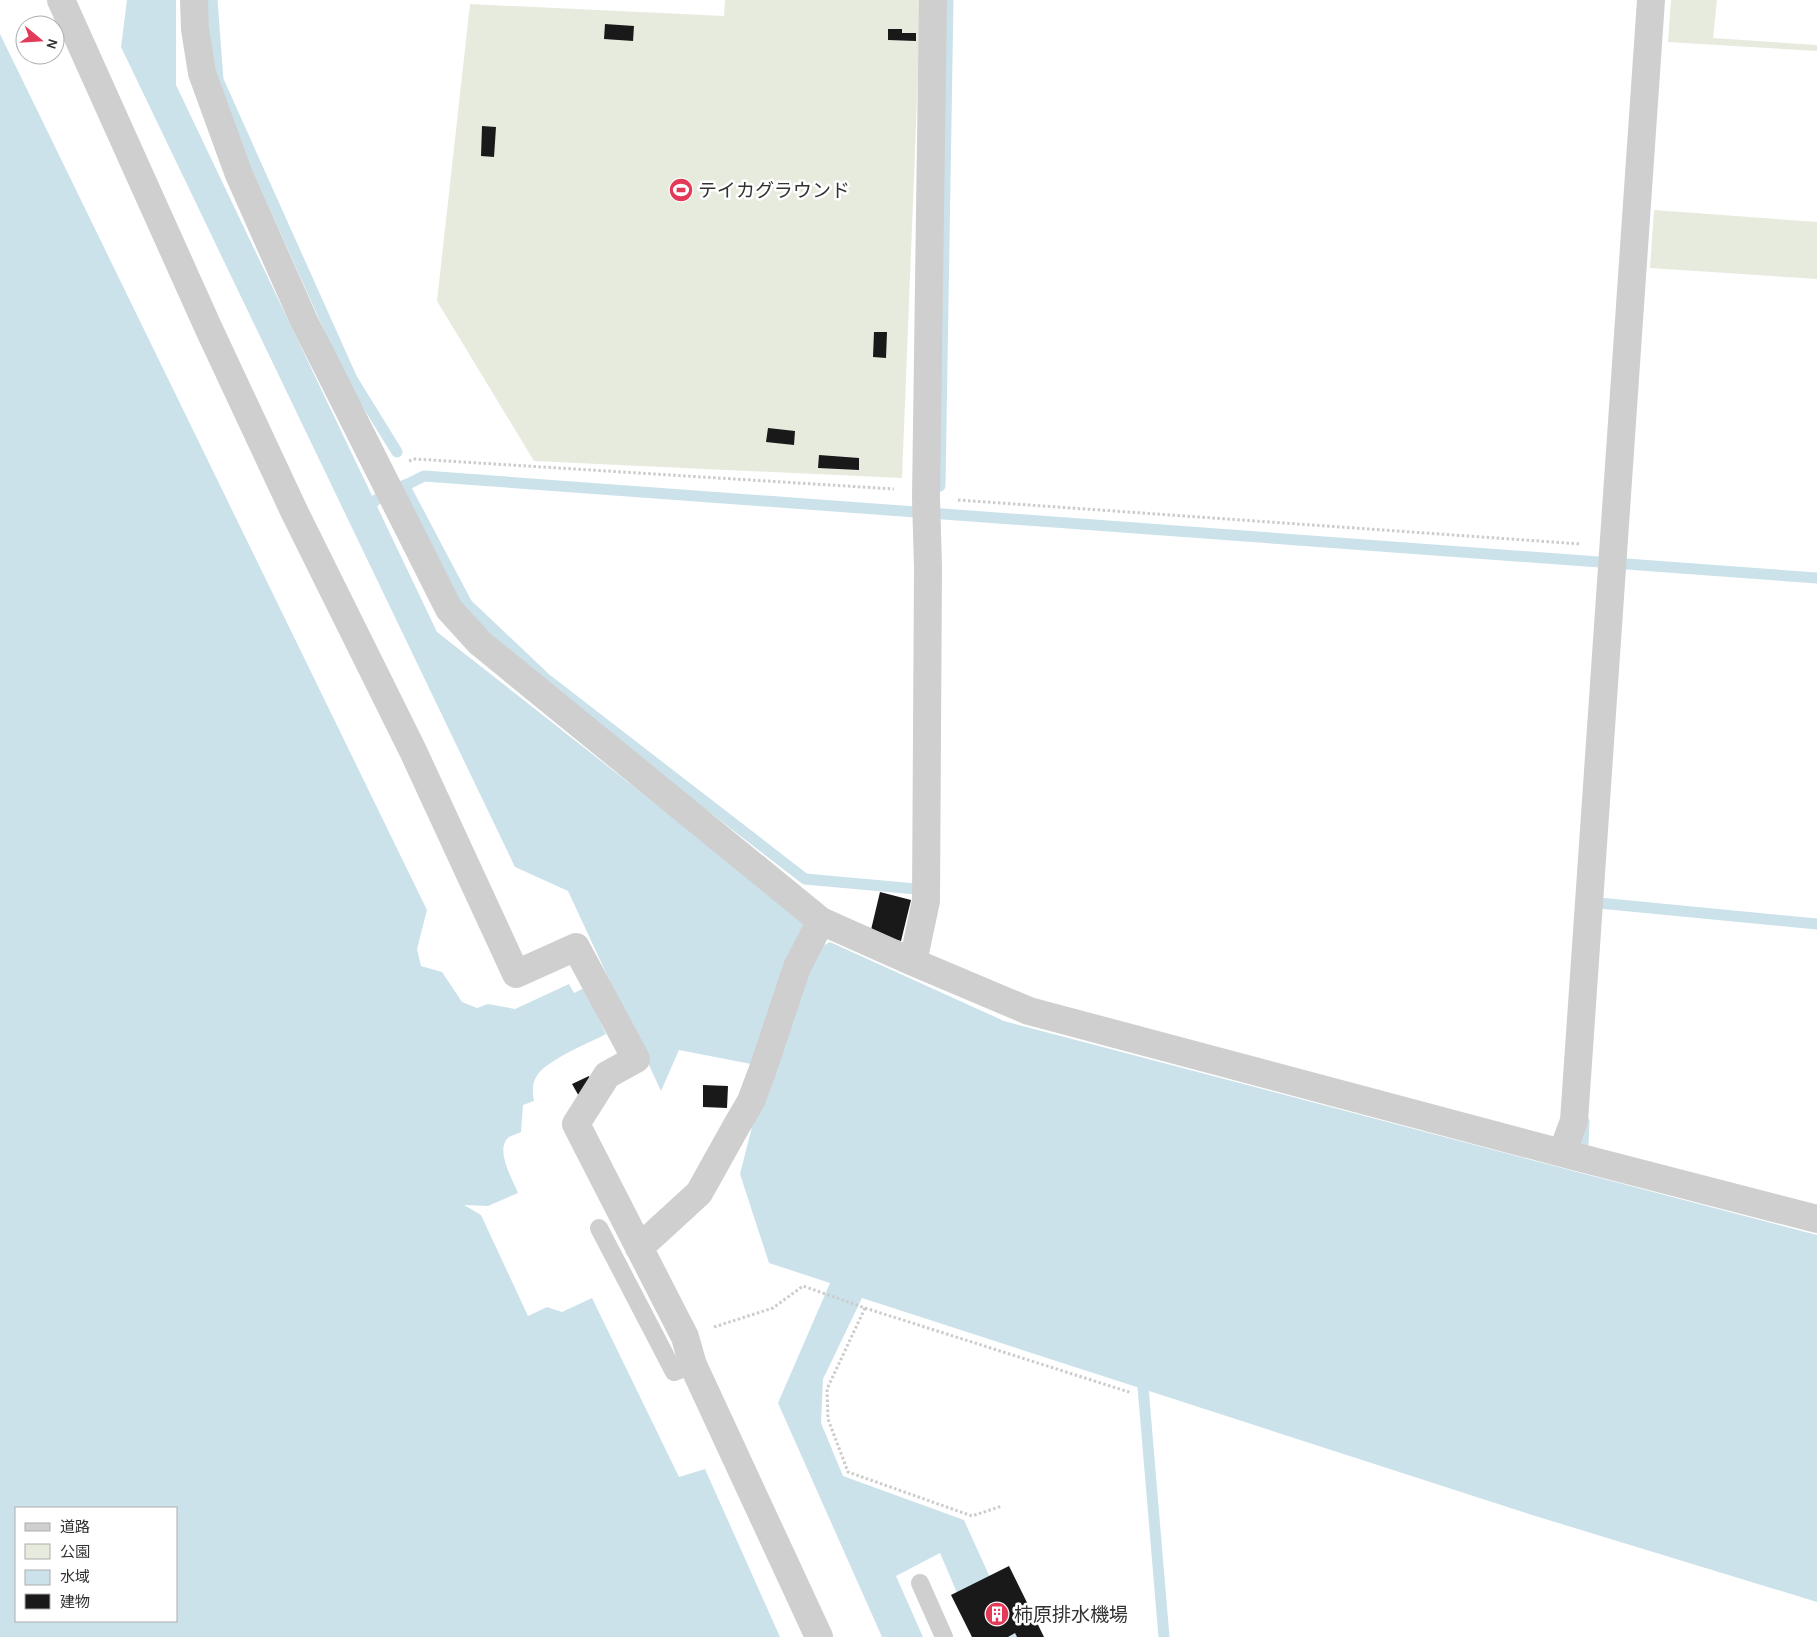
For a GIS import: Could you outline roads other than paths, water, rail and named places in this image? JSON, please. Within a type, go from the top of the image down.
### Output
[{"type":"street","points":[[61,0],[216,344],[294,511],[413,751],[516,974],[576,947],[636,1059],[607,1075],[576,1124],[685,1337],[693,1365],[819,1637]]},
{"type":"street","points":[[194,0],[195,29],[202,72],[238,172],[304,321],[449,609],[480,643],[822,921],[913,962],[1029,1010],[1562,1154],[1817,1219]]},
{"type":"street","points":[[913,962],[926,901],[933,503],[934,0]]},
{"type":"street","points":[[1562,1154],[1574,1121],[1651,0]]},
{"type":"street","points":[[639,1248],[699,1193],[751,1100],[797,967],[807,944],[822,921]]},
{"type":"lane","points":[[598,1228],[674,1372],[693,1365]]},
{"type":"lane","points":[[920,1583],[944,1637]]},
{"type":"water","points":[[127,0],[176,0],[176,85],[437,632],[806,922],[815,950],[830,942],[1004,1021],[1817,1235],[1817,1602],[1532,1515],[862,1298],[823,1379],[821,1423],[843,1476],[964,1520],[1017,1637],[976,1637],[940,1553],[896,1576],[923,1637],[882,1637],[778,1403],[830,1283],[769,1263],[740,1174],[755,1115],[772,1068],[679,1050],[661,1091],[568,891],[515,867],[121,47]]},
{"type":"water","points":[[0,34],[427,910],[417,949],[421,966],[442,972],[462,1002],[477,1008],[488,1004],[515,1009],[569,984],[574,993],[584,988],[606,1034],[551,1062],[536,1077],[533,1087],[534,1101],[523,1105],[521,1132],[509,1137],[503,1149],[506,1165],[518,1193],[488,1206],[464,1205],[481,1215],[528,1316],[547,1307],[562,1312],[592,1298],[679,1477],[705,1469],[780,1637],[0,1637]]},
{"type":"waterway","points":[[212,0],[218,80],[352,379],[397,452]]},
{"type":"waterway","points":[[940,486],[948,0]]},
{"type":"waterway","points":[[370,510],[374,501],[424,476],[1817,578]]},
{"type":"waterway","points":[[404,485],[467,604],[545,678],[805,879],[916,889]]},
{"type":"waterway","points":[[1599,903],[1817,924]]},
{"type":"waterway","points":[[1583,1145],[1584,1121]]},
{"type":"waterway","points":[[1142,1375],[1164,1637]]},
{"type":"place","name":"テイカグラウンド","points":[[681,190]]},
{"type":"place","name":"柿原排水機場","points":[[997,1614]]}]
